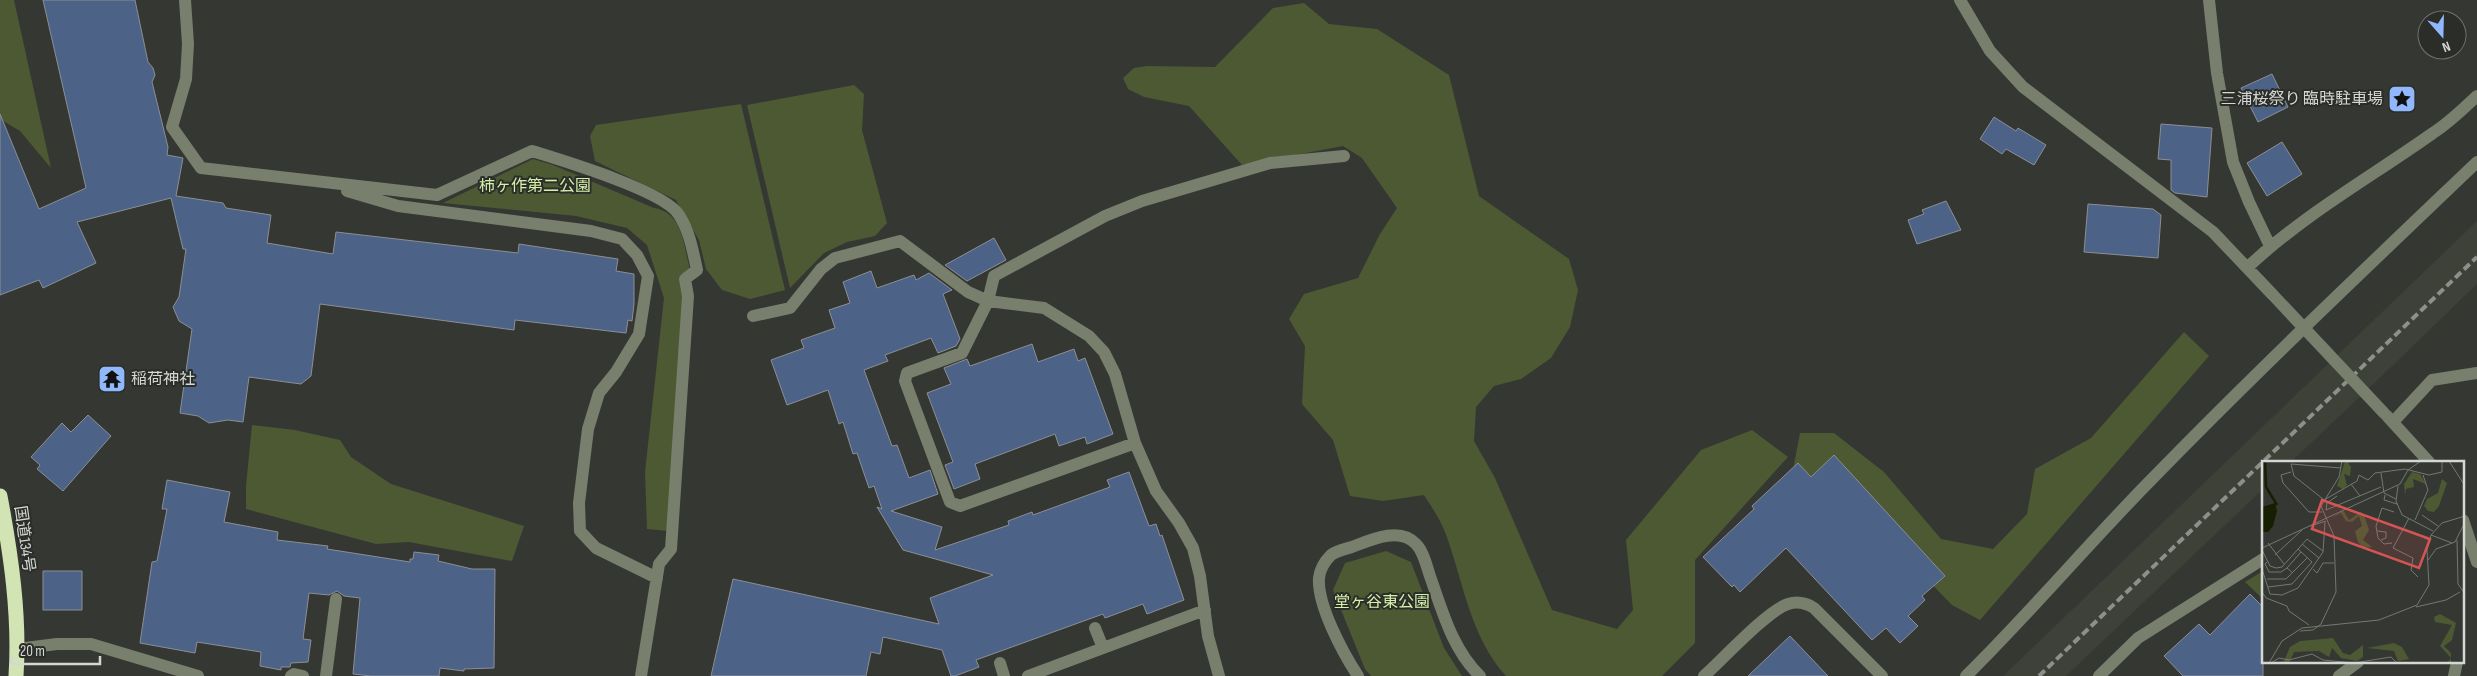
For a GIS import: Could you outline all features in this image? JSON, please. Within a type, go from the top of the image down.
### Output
[{"type":"highway","name":"国道134号","points":[[0,496],[10,552],[17,649],[16,676]]},
{"type":"street","points":[[185,0],[188,44],[186,79],[172,127],[201,168],[437,195],[532,151],[572,163],[653,195],[679,213],[690,238],[697,270],[685,279],[688,296],[672,549],[659,564],[640,676]]},
{"type":"street","points":[[1960,0],[1990,51],[2023,87],[2213,232],[2248,267],[2428,461]]},
{"type":"street","points":[[2209,0],[2217,73],[2234,162],[2249,202],[2270,246]]},
{"type":"street","points":[[2248,267],[2270,246],[2360,181],[2435,132],[2477,96]]},
{"type":"street","points":[[1135,443],[960,506],[950,502],[905,381],[908,373],[962,353],[988,301],[994,276],[1105,216],[1142,201],[1270,163],[1344,156]]},
{"type":"street","points":[[1966,676],[2017,626],[2149,482],[2329,304],[2477,162]]},
{"type":"street","points":[[313,181],[398,206],[591,231],[622,239],[637,255],[648,276],[639,334],[616,372],[599,393],[588,429],[579,503],[580,531],[596,548],[657,578]]},
{"type":"street","points":[[753,316],[790,308],[821,269],[835,258],[900,241],[968,292],[988,301],[1044,308],[1089,336],[1104,352],[1115,374],[1135,443],[1156,491],[1179,523],[1193,548],[1208,636],[1220,676]]},
{"type":"street","points":[[2388,417],[2432,380],[2477,373]]},
{"type":"street","points":[[2464,523],[2477,562]]},
{"type":"street","points":[[1358,676],[1343,653],[1328,618],[1319,580],[1321,568],[1332,554],[1380,537],[1392,535],[1405,536],[1416,544],[1423,557],[1449,631],[1466,659],[1480,676]]},
{"type":"street","points":[[2099,676],[2138,638],[2262,560]]},
{"type":"street","points":[[326,676],[336,598]]},
{"type":"street","points":[[1704,676],[1775,610],[1790,603],[1799,603],[1814,608],[1882,676]]},
{"type":"street","points":[[1028,676],[1205,610]]},
{"type":"street","points":[[1095,628],[1103,648]]},
{"type":"street","points":[[17,649],[57,644],[91,644],[198,676]]},
{"type":"street","points":[[1000,663],[1004,676]]},
{"type":"street","points":[[2339,676],[2355,664]]},
{"type":"street","points":[[291,676],[294,674],[302,676]]},
{"type":"shaded area","points":[[2477,221],[2477,284],[2387,371],[2292,461],[2262,461],[2262,490],[2066,676],[2003,676]]},
{"type":"green space","points":[[0,0],[14,0],[51,168],[20,131],[0,119]]},
{"type":"green space","points":[[1304,3],[1329,24],[1377,29],[1449,75],[1479,196],[1569,259],[1578,290],[1570,327],[1551,358],[1521,379],[1494,386],[1476,407],[1474,441],[1495,478],[1552,610],[1617,629],[1633,610],[1626,540],[1701,450],[1752,430],[1788,457],[1695,560],[1695,643],[1662,676],[1506,676],[1484,644],[1469,607],[1445,532],[1424,495],[1383,501],[1350,496],[1333,440],[1302,404],[1305,346],[1289,319],[1304,294],[1358,278],[1380,234],[1397,208],[1362,158],[1343,146],[1242,165],[1189,106],[1144,97],[1128,89],[1123,78],[1134,68],[1147,66],[1215,67],[1273,8]]},
{"type":"green space","points":[[854,85],[864,94],[862,130],[887,223],[875,236],[847,242],[824,253],[790,288],[747,105]]},
{"type":"green space","points":[[741,104],[785,290],[750,299],[722,290],[706,269],[699,240],[676,200],[595,161],[590,136],[596,125]]},
{"type":"green space","name":"柿ヶ作第二公園","points":[[533,159],[553,165],[664,211],[677,223],[681,232],[690,270],[680,275],[684,299],[668,531],[647,529],[645,472],[664,298],[647,245],[627,228],[576,216],[443,203]]},
{"type":"green space","points":[[2184,332],[2209,356],[1980,620],[1952,605],[1905,557],[1791,480],[1800,433],[1834,433],[1884,472],[1941,539],[1993,549],[2027,514],[2035,469],[2091,438]]},
{"type":"green space","points":[[252,425],[295,430],[340,440],[351,457],[391,484],[524,526],[512,561],[409,542],[376,544],[246,509],[246,486]]},
{"type":"green space","name":"堂ヶ谷東公園","points":[[1386,551],[1411,562],[1444,648],[1462,676],[1371,676],[1365,669],[1333,590],[1345,563]]},
{"type":"green space","points":[[2262,572],[2262,598],[2245,582]]},
{"type":"building","points":[[43,0],[135,0],[148,62],[153,68],[155,75],[152,82],[168,147],[167,155],[183,158],[176,196],[223,203],[226,208],[271,215],[267,243],[333,254],[336,232],[518,253],[519,244],[618,259],[616,271],[634,274],[632,321],[628,320],[626,333],[515,320],[514,330],[320,304],[311,376],[301,384],[249,377],[243,422],[228,420],[209,423],[198,416],[180,413],[192,329],[179,321],[173,307],[179,297],[186,249],[183,249],[171,198],[77,222],[96,263],[43,288],[39,280],[0,295],[0,114],[39,209],[86,188]]},
{"type":"building","points":[[2272,74],[2288,107],[2258,122],[2241,88]]},
{"type":"building","points":[[1994,117],[2016,131],[2018,128],[2046,145],[2034,165],[2006,149],[2002,154],[1980,139]]},
{"type":"building","points":[[2161,124],[2212,128],[2207,197],[2175,193],[2171,190],[2171,160],[2158,159]]},
{"type":"building","points":[[2282,142],[2302,174],[2267,196],[2247,163]]},
{"type":"building","points":[[1946,201],[1961,230],[1917,244],[1908,220],[1924,214],[1922,210]]},
{"type":"building","points":[[2088,204],[2153,209],[2161,215],[2158,258],[2084,252]]},
{"type":"building","points":[[994,238],[1006,260],[967,281],[945,265]]},
{"type":"building","points":[[871,271],[877,288],[914,275],[916,280],[929,273],[952,290],[943,294],[960,339],[956,346],[938,353],[931,338],[885,355],[888,361],[864,370],[892,446],[897,445],[909,478],[930,470],[938,494],[891,511],[942,527],[935,550],[1009,525],[1008,521],[1032,512],[1033,515],[1110,487],[1107,480],[1129,472],[1149,526],[1156,524],[1160,536],[1162,535],[1184,600],[1147,614],[1143,604],[1105,618],[1103,614],[976,660],[979,667],[955,676],[951,676],[942,650],[883,637],[880,654],[871,652],[866,676],[711,676],[733,579],[939,624],[930,598],[993,575],[903,550],[877,507],[882,509],[874,486],[869,488],[857,453],[853,454],[843,422],[839,424],[828,390],[787,405],[771,360],[804,348],[801,340],[835,328],[829,310],[850,303],[843,282]]},
{"type":"building","points":[[1032,344],[1038,362],[1074,349],[1078,361],[1085,358],[1113,434],[1087,444],[1085,437],[1059,446],[1055,434],[975,464],[980,479],[954,489],[945,465],[953,462],[927,393],[951,384],[944,368],[967,359],[970,366]]},
{"type":"building","points":[[88,415],[111,436],[63,491],[37,469],[40,465],[31,457],[62,423],[71,432]]},
{"type":"building","points":[[1834,455],[1945,576],[1922,596],[1925,600],[1908,616],[1918,626],[1900,643],[1886,628],[1872,640],[1786,548],[1740,592],[1734,585],[1732,587],[1703,557],[1754,509],[1752,506],[1798,463],[1811,477]]},
{"type":"building","points":[[167,480],[230,492],[224,522],[278,532],[277,540],[328,546],[327,549],[410,562],[410,559],[413,559],[414,552],[439,555],[438,561],[472,569],[495,569],[494,668],[464,669],[464,671],[440,668],[439,676],[371,676],[353,674],[360,598],[344,596],[337,591],[329,595],[309,593],[303,639],[311,640],[308,662],[291,663],[290,667],[281,667],[281,670],[260,666],[261,652],[197,642],[195,653],[140,643],[152,562],[157,561],[167,509],[162,509]]},
{"type":"building","points":[[43,571],[82,571],[82,610],[43,610]]},
{"type":"building","points":[[2250,594],[2262,606],[2263,676],[2183,676],[2164,656],[2199,624],[2210,635]]},
{"type":"building","points":[[1790,636],[1828,676],[1748,676]]},
{"type":"railway","points":[[2264,461],[2477,257]]},
{"type":"railway","points":[[2039,676],[2262,463]]},
{"type":"place","name":"三浦桜祭り 臨時駐車場","points":[[2402,99]]},
{"type":"place","name":"稲荷神社","points":[[112,379]]}]
